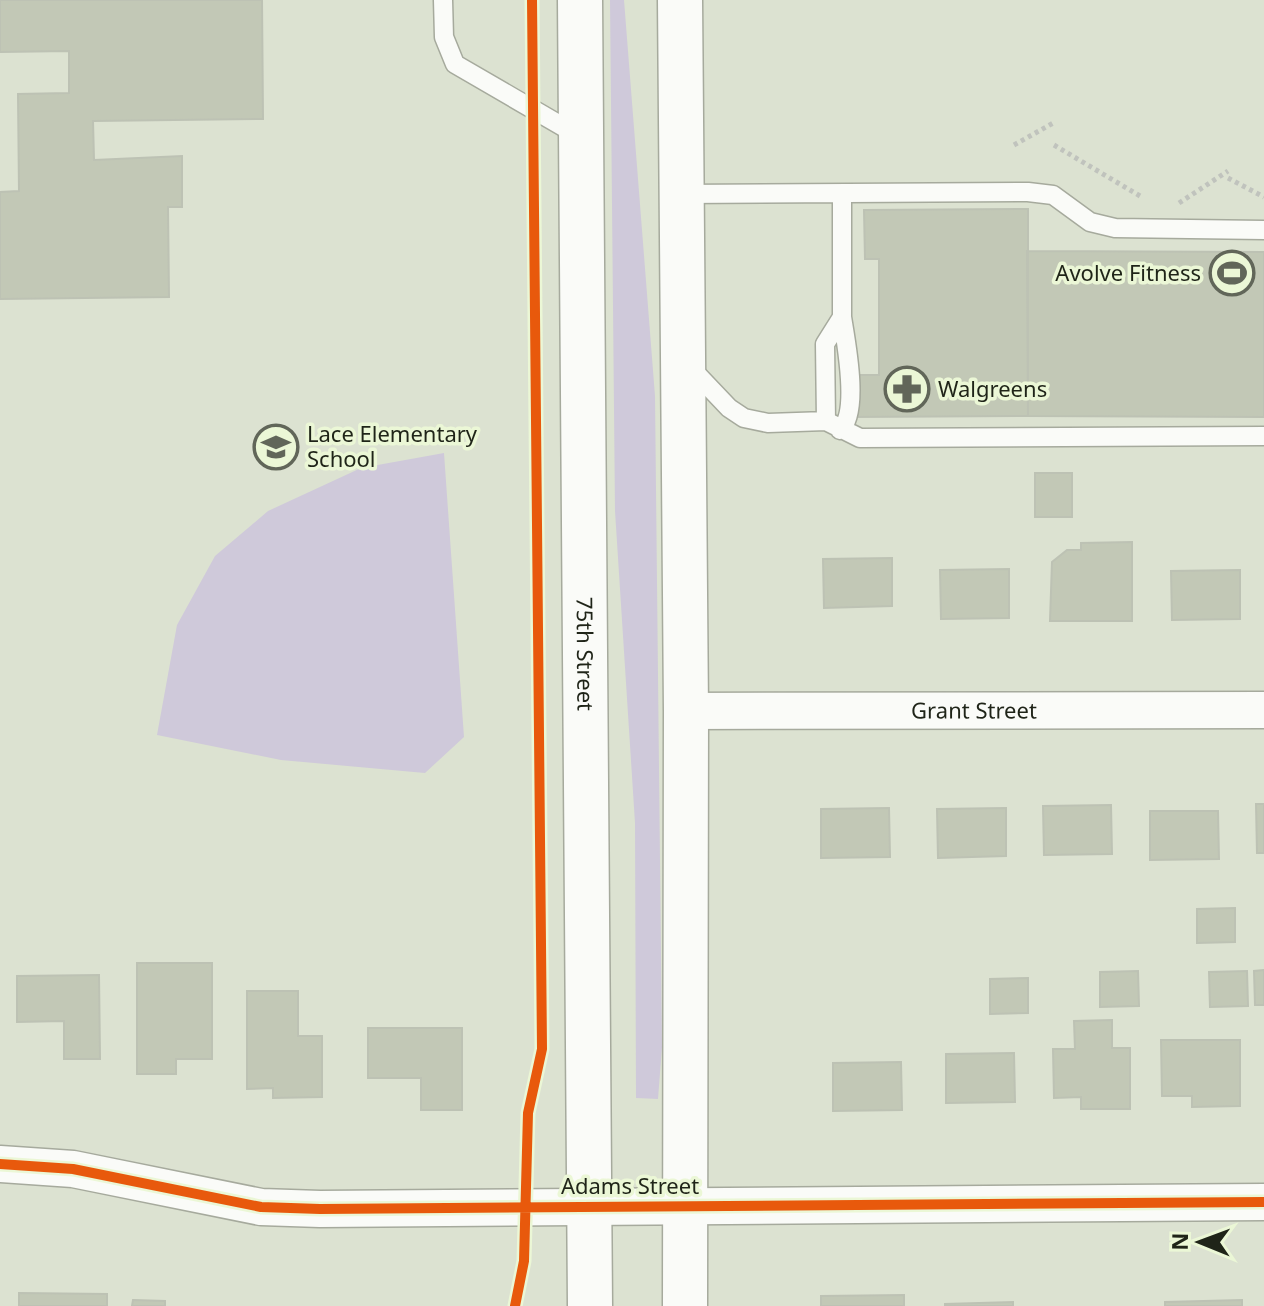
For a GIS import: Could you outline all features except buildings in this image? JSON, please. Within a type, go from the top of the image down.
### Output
[{"type":"main road","name":"75th Street","points":[[580,0],[590,1306]]},
{"type":"main road","points":[[680,0],[686,711],[685,1306]]},
{"type":"street","name":"Grant Street","points":[[686,711],[1264,710]]},
{"type":"street","name":"Adams Street","points":[[0,1164],[73,1169],[261,1207],[1264,1202]]},
{"type":"lane","points":[[443,0],[444,37],[455,64],[581,138]]},
{"type":"lane","points":[[681,194],[1028,192],[1053,195],[1090,222],[1115,228],[1264,230]]},
{"type":"lane","points":[[833,426],[825,344],[842,317],[842,194]]},
{"type":"lane","points":[[683,359],[729,408],[744,418],[768,423],[833,426],[872,439],[1264,436]]},
{"type":"path","points":[[1014,145],[1055,122]]},
{"type":"path","points":[[1054,145],[1140,196]]},
{"type":"path","points":[[1140,229],[1228,174],[1264,197]]},
{"type":"shaded area","points":[[610,0],[624,0],[655,396],[662,1047],[658,1099],[636,1098],[635,823],[615,511]]},
{"type":"shaded area","points":[[444,453],[464,737],[425,773],[281,760],[157,735],[177,625],[215,556],[268,511],[361,468]]},
{"type":"cycle path","points":[[515,1306],[524,1261],[528,1113],[542,1049],[532,0]]},
{"type":"cycle path","points":[[0,1164],[73,1169],[261,1207],[320,1209],[1264,1202]]},
{"type":"place","name":"Avolve Fitness","points":[[1232,273]]},
{"type":"place","name":"Walgreens","points":[[907,389]]},
{"type":"place","name":"Lace Elementary School","points":[[276,447]]}]
